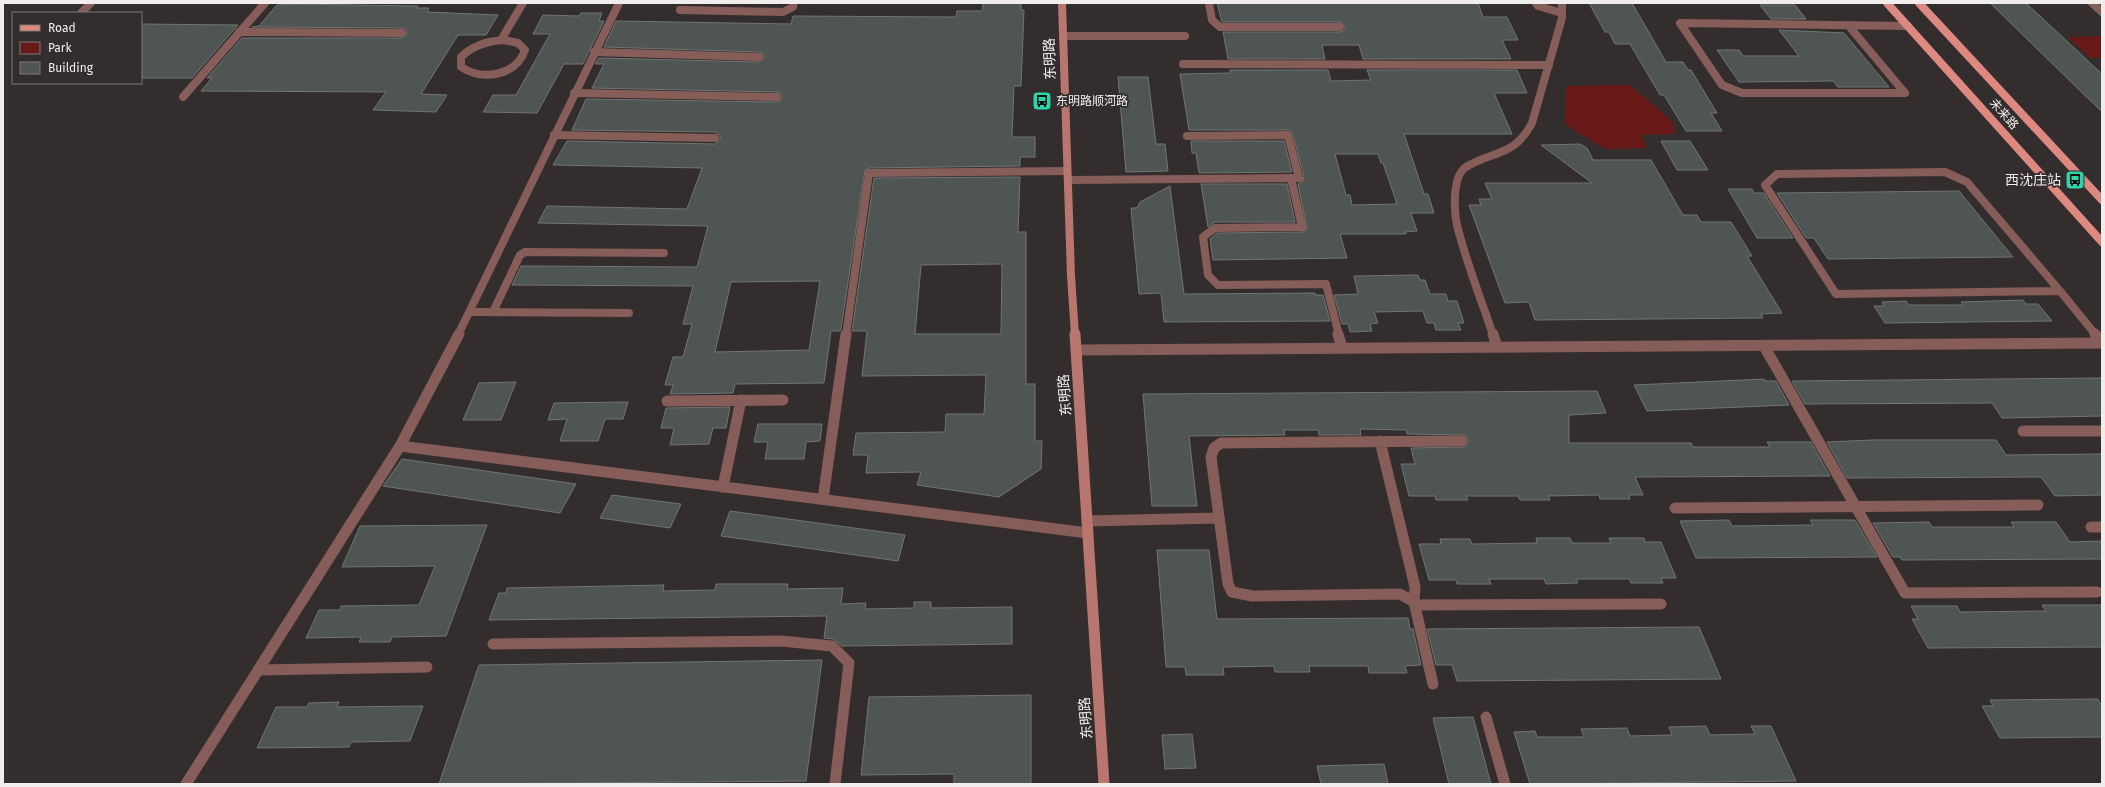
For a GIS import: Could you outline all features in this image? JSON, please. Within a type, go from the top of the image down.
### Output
[{"type":"main road","name":"未来路","points":[[1887,3],[2102,242]]},
{"type":"main road","name":"未来路","points":[[1919,3],[2102,200]]},
{"type":"street","points":[[82,12],[91,3]]},
{"type":"street","points":[[183,97],[265,3]]},
{"type":"street","points":[[502,40],[523,3]]},
{"type":"street","points":[[186,784],[400,446],[470,312],[574,93],[619,3]]},
{"type":"street","points":[[680,10],[783,12],[793,7],[794,3]]},
{"type":"street","name":"东明路","points":[[1062,3],[1071,276],[1104,784]]},
{"type":"street","points":[[1209,3],[1212,20],[1220,27],[1340,27]]},
{"type":"street","points":[[1536,3],[1538,6],[1562,13]]},
{"type":"street","points":[[1497,347],[1457,224],[1455,190],[1458,179],[1465,168],[1507,150],[1524,138],[1532,123],[1549,64],[1562,13],[1562,3]]},
{"type":"street","points":[[2092,3],[2102,12]]},
{"type":"street","points":[[1848,25],[1905,93],[1742,93],[1722,85],[1680,23],[1848,25],[1908,26]]},
{"type":"street","points":[[239,32],[402,33]]},
{"type":"street","points":[[1063,36],[1185,36]]},
{"type":"street","points":[[502,40],[518,43],[525,50],[524,55],[516,65],[500,72],[480,75],[472,74],[461,67],[461,57],[472,48],[487,41],[502,40]]},
{"type":"street","points":[[594,52],[759,57]]},
{"type":"street","points":[[1183,64],[1549,64]]},
{"type":"street","points":[[574,93],[777,97]]},
{"type":"street","points":[[823,500],[869,173],[1299,178],[1288,135],[1186,136]]},
{"type":"street","points":[[554,136],[715,138]]},
{"type":"street","points":[[2060,291],[1836,294],[1765,185],[1777,174],[1945,172],[1968,182],[2060,291],[2102,343]]},
{"type":"street","points":[[1291,178],[1302,227],[1215,228],[1203,237],[1208,275],[1218,285],[1326,284],[1342,348]]},
{"type":"street","points":[[493,312],[520,255],[525,252],[664,253]]},
{"type":"street","points":[[470,312],[630,313]]},
{"type":"street","points":[[1076,350],[2102,343]]},
{"type":"street","points":[[1764,346],[1905,593],[2097,592]]},
{"type":"street","points":[[723,487],[741,400]]},
{"type":"street","points":[[667,401],[783,400]]},
{"type":"street","points":[[2023,431],[2102,430]]},
{"type":"street","points":[[1380,441],[1415,587],[1414,604],[1433,684]]},
{"type":"street","points":[[1462,441],[1221,442],[1214,448],[1211,457],[1228,584],[1232,592],[1252,596],[1400,594],[1414,604],[1661,604]]},
{"type":"street","points":[[400,446],[1088,533]]},
{"type":"street","points":[[1675,508],[2038,506]]},
{"type":"street","points":[[1087,521],[1219,518]]},
{"type":"street","points":[[2091,527],[2102,527]]},
{"type":"street","points":[[493,644],[781,641],[832,646],[849,663],[835,784]]},
{"type":"street","points":[[258,670],[427,667]]},
{"type":"street","points":[[1486,717],[1505,784]]},
{"type":"green space","points":[[2102,36],[2102,58],[2090,58],[2068,37]]},
{"type":"green space","points":[[1628,85],[1672,121],[1675,132],[1672,134],[1641,136],[1646,145],[1645,148],[1608,149],[1603,148],[1565,124],[1566,87]]},
{"type":"building","points":[[983,3],[1021,3],[1021,10],[1024,10],[1021,86],[1014,86],[1012,137],[1035,137],[1035,157],[1020,157],[1020,166],[869,168],[865,170],[841,329],[840,331],[831,331],[824,383],[735,384],[733,393],[670,394],[673,385],[665,385],[673,357],[683,357],[692,324],[683,324],[693,286],[512,285],[521,266],[697,267],[708,226],[538,223],[547,206],[687,209],[702,168],[553,165],[567,141],[715,144],[720,140],[720,135],[715,132],[572,130],[586,99],[777,102],[782,99],[782,94],[777,92],[592,88],[604,64],[595,64],[599,58],[759,62],[764,58],[764,54],[759,52],[604,47],[616,21],[791,24],[793,16],[956,17],[957,11],[982,11]],"holes":[[[820,281],[809,350],[715,352],[731,282]]]},
{"type":"building","points":[[1217,3],[1478,3],[1483,17],[1507,17],[1518,40],[1502,40],[1511,59],[1363,59],[1359,45],[1322,45],[1325,59],[1228,59],[1223,32],[1340,32],[1345,30],[1345,27],[1340,22],[1222,22]]},
{"type":"building","points":[[1589,3],[1632,3],[1666,62],[1683,62],[1688,70],[1691,70],[1717,113],[1711,113],[1722,131],[1686,131],[1664,95],[1660,95],[1630,44],[1615,44],[1609,32],[1605,32]]},
{"type":"building","points":[[1990,3],[2026,3],[2102,74],[2102,112]]},
{"type":"building","points":[[277,5],[418,6],[417,8],[429,8],[427,12],[498,15],[486,35],[458,35],[421,94],[447,95],[436,112],[373,110],[386,92],[201,91],[212,78],[207,78],[242,38],[402,38],[407,33],[407,30],[402,28],[252,27],[259,26]]},
{"type":"building","points":[[1760,5],[1795,5],[1806,19],[1771,19]]},
{"type":"building","points":[[581,13],[602,13],[599,21],[604,21],[583,64],[564,64],[537,113],[483,112],[493,95],[516,95],[550,34],[533,34],[543,15],[579,16]]},
{"type":"building","points":[[142,24],[238,25],[192,78],[142,78]]},
{"type":"building","points":[[1779,30],[1844,33],[1889,87],[1838,87],[1833,81],[1739,82],[1717,50],[1739,50],[1743,56],[1799,56]]},
{"type":"building","points":[[1230,70],[1328,70],[1331,81],[1371,80],[1367,70],[1517,70],[1527,93],[1494,93],[1512,134],[1404,134],[1424,194],[1428,194],[1434,213],[1411,213],[1417,231],[1405,232],[1406,234],[1340,234],[1347,258],[1213,260],[1210,239],[1217,233],[1302,232],[1307,229],[1298,184],[1302,182],[1304,177],[1292,131],[1189,130],[1180,74],[1230,73]],"holes":[[[1335,154],[1378,154],[1381,163],[1383,163],[1397,204],[1352,205],[1350,195],[1346,195]]]},
{"type":"building","points":[[1118,77],[1148,77],[1156,144],[1165,144],[1168,171],[1126,172]]},
{"type":"building","points":[[1191,141],[1284,141],[1292,172],[1199,173],[1196,153],[1192,153]]},
{"type":"building","points":[[1661,141],[1690,141],[1708,170],[1677,170]]},
{"type":"building","points":[[1580,144],[1587,148],[1593,160],[1651,160],[1683,215],[1697,215],[1701,222],[1731,222],[1752,256],[1747,256],[1782,313],[1761,314],[1763,318],[1535,320],[1529,302],[1505,303],[1469,205],[1481,205],[1479,199],[1492,199],[1485,183],[1592,183],[1541,145]]},
{"type":"building","points":[[1020,177],[1018,232],[1026,232],[1026,384],[1035,384],[1035,441],[1042,441],[1041,469],[999,497],[917,485],[921,472],[866,473],[868,455],[853,455],[856,433],[945,432],[946,414],[984,414],[986,375],[862,376],[867,331],[852,331],[874,178]],"holes":[[[1002,264],[1001,334],[915,334],[921,265]]]},
{"type":"building","points":[[1201,184],[1287,184],[1295,222],[1215,222],[1208,227]]},
{"type":"building","points":[[1170,186],[1184,294],[1315,293],[1315,295],[1323,295],[1330,321],[1164,322],[1161,293],[1139,294],[1131,208],[1137,208],[1140,202]]},
{"type":"building","points":[[1728,189],[1752,189],[1754,193],[1764,193],[1793,238],[1757,238]]},
{"type":"building","points":[[1959,191],[2013,257],[1828,259],[1814,238],[1806,238],[1777,193]]},
{"type":"building","points":[[1418,275],[1420,280],[1425,280],[1430,294],[1446,294],[1448,301],[1457,301],[1464,323],[1458,323],[1461,330],[1436,330],[1434,323],[1427,323],[1423,311],[1374,312],[1378,323],[1370,324],[1372,331],[1350,332],[1348,324],[1342,324],[1334,295],[1358,294],[1354,276]]},
{"type":"building","points":[[2023,300],[2026,304],[2038,304],[2052,321],[1885,323],[1874,306],[1884,306],[1882,302],[1906,301],[1909,305],[1963,305],[1961,302]]},
{"type":"building","points":[[2102,378],[2102,416],[2002,418],[1992,403],[1805,404],[1792,381]]},
{"type":"building","points":[[1764,379],[1765,381],[1776,381],[1789,405],[1647,411],[1634,385]]},
{"type":"building","points":[[516,382],[501,420],[463,420],[479,383]]},
{"type":"building","points":[[1597,391],[1606,413],[1569,415],[1569,443],[1691,443],[1693,447],[1770,447],[1767,442],[1811,442],[1830,476],[1635,477],[1643,495],[1629,495],[1630,499],[1600,499],[1599,495],[1548,496],[1550,500],[1520,500],[1518,496],[1466,496],[1468,500],[1436,500],[1435,496],[1409,496],[1401,464],[1415,464],[1411,448],[1465,447],[1469,441],[1465,435],[1407,434],[1406,430],[1360,429],[1361,435],[1319,435],[1318,430],[1284,430],[1285,435],[1189,436],[1197,506],[1152,506],[1143,394]]},
{"type":"building","points":[[628,402],[623,419],[605,419],[598,441],[560,441],[567,419],[548,420],[554,403]]},
{"type":"building","points":[[730,407],[726,428],[713,428],[709,444],[670,445],[674,428],[661,428],[666,408]]},
{"type":"building","points":[[758,424],[822,424],[820,441],[806,442],[804,459],[765,459],[768,442],[754,442]]},
{"type":"building","points":[[1872,440],[1996,440],[2006,455],[2102,454],[2102,495],[2055,496],[2041,477],[1847,478],[1827,442]]},
{"type":"building","points":[[402,459],[576,484],[560,513],[383,486]]},
{"type":"building","points":[[612,495],[681,504],[670,528],[600,518]]},
{"type":"building","points":[[730,511],[905,535],[898,561],[721,536]]},
{"type":"building","points":[[1729,520],[1732,526],[1813,525],[1810,520],[1855,520],[1877,557],[1696,558],[1680,521]]},
{"type":"building","points":[[1929,522],[1932,527],[2014,527],[2011,522],[2056,522],[2070,542],[2102,541],[2102,559],[1902,560],[1900,557],[1893,557],[1873,523]]},
{"type":"building","points":[[487,525],[446,636],[392,637],[390,642],[359,642],[361,637],[306,638],[319,610],[340,610],[341,606],[419,605],[435,566],[342,567],[360,526]]},
{"type":"building","points":[[1536,538],[1570,538],[1572,543],[1611,543],[1609,538],[1644,538],[1645,542],[1661,542],[1676,578],[1661,578],[1663,583],[1631,583],[1629,579],[1576,579],[1578,583],[1546,584],[1544,579],[1489,579],[1491,584],[1457,584],[1456,580],[1429,580],[1419,544],[1441,544],[1440,539],[1470,539],[1472,544],[1537,543]]},
{"type":"building","points":[[1157,550],[1209,550],[1217,619],[1408,618],[1410,629],[1413,629],[1421,665],[1405,666],[1407,673],[1369,673],[1368,666],[1309,666],[1310,672],[1275,672],[1274,666],[1223,667],[1224,675],[1186,675],[1185,667],[1166,667]]},
{"type":"building","points":[[716,584],[788,584],[787,589],[843,588],[841,604],[866,603],[865,609],[914,608],[914,602],[931,602],[931,608],[1012,607],[1012,644],[842,646],[833,639],[824,638],[827,616],[489,620],[499,593],[506,593],[507,588],[664,585],[663,591],[715,590]]},
{"type":"building","points":[[2042,605],[2102,605],[2102,647],[1928,648],[1912,619],[1918,619],[1911,606],[1957,606],[1960,612],[2046,611]]},
{"type":"building","points":[[1699,627],[1721,679],[1457,681],[1452,665],[1436,665],[1427,629]]},
{"type":"building","points":[[822,660],[806,781],[439,784],[479,665]]},
{"type":"building","points":[[1031,695],[1031,784],[954,784],[954,774],[861,775],[869,697]]},
{"type":"building","points":[[2098,699],[2102,707],[2102,737],[2000,738],[1982,706],[1993,706],[1990,700]]},
{"type":"building","points":[[339,702],[337,707],[423,706],[410,741],[351,742],[349,747],[257,748],[276,707],[307,707],[309,703]]},
{"type":"building","points":[[1473,717],[1491,784],[1449,784],[1433,718]]},
{"type":"building","points":[[1706,726],[1710,735],[1755,734],[1751,726],[1771,726],[1796,781],[1530,784],[1514,732],[1535,731],[1537,737],[1584,737],[1581,729],[1627,728],[1630,736],[1672,735],[1669,727]]},
{"type":"building","points":[[1192,734],[1196,768],[1165,769],[1162,735]]},
{"type":"building","points":[[1384,764],[1388,784],[1321,784],[1317,766]]},
{"type":"place","name":"东明路顺河路","points":[[1042,101]]},
{"type":"place","name":"西沈庄站","points":[[2075,180]]}]
